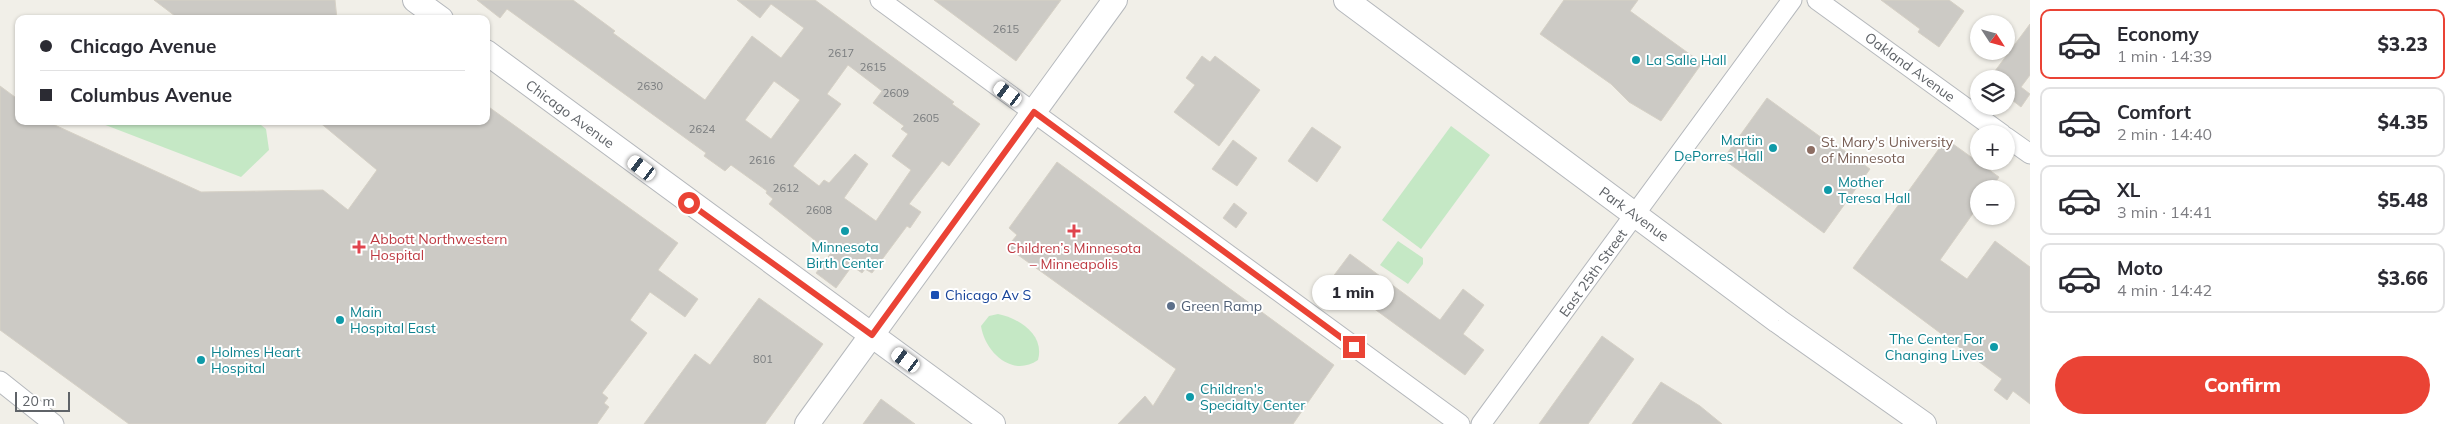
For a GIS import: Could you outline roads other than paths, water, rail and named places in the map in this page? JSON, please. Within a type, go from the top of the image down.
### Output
[{"type":"street","points":[[880,0],[1460,424]]},
{"type":"street","points":[[807,424],[1115,0]]},
{"type":"street","name":"Park Avenue","points":[[1346,0],[1778,321],[1924,424]]},
{"type":"street","name":"East 25th Street","points":[[1482,424],[1792,0]]},
{"type":"street","name":"Oakland Avenue","points":[[1817,0],[1990,125]]},
{"type":"street","name":"Chicago Avenue","points":[[490,55],[993,424]]},
{"type":"street","points":[[2015,143],[2030,154]]},
{"type":"street","points":[[0,381],[54,424]]},
{"type":"place","name":"La Salle Hall","points":[[1636,60]]},
{"type":"place","name":"Martin DePorres Hall","points":[[1773,148]]},
{"type":"place","name":"St. Mary's University of Minnesota","points":[[1811,150]]},
{"type":"place","name":"Mother Teresa Hall","points":[[1828,190]]},
{"type":"place","name":"Minnesota Birth Center","points":[[845,231]]},
{"type":"place","name":"Children’s Minnesota – Minneapolis","points":[[1074,231]]},
{"type":"place","name":"Abbott Northwestern Hospital","points":[[359,247]]},
{"type":"place","name":"Chicago Av S","points":[[935,295]]},
{"type":"place","name":"Green Ramp","points":[[1171,306]]},
{"type":"place","name":"Main Hospital East","points":[[340,320]]},
{"type":"place","name":"The Center For Changing Lives","points":[[1994,347]]},
{"type":"place","name":"Holmes Heart Hospital","points":[[201,360]]},
{"type":"place","name":"Children's Specialty Center","points":[[1190,397]]}]
